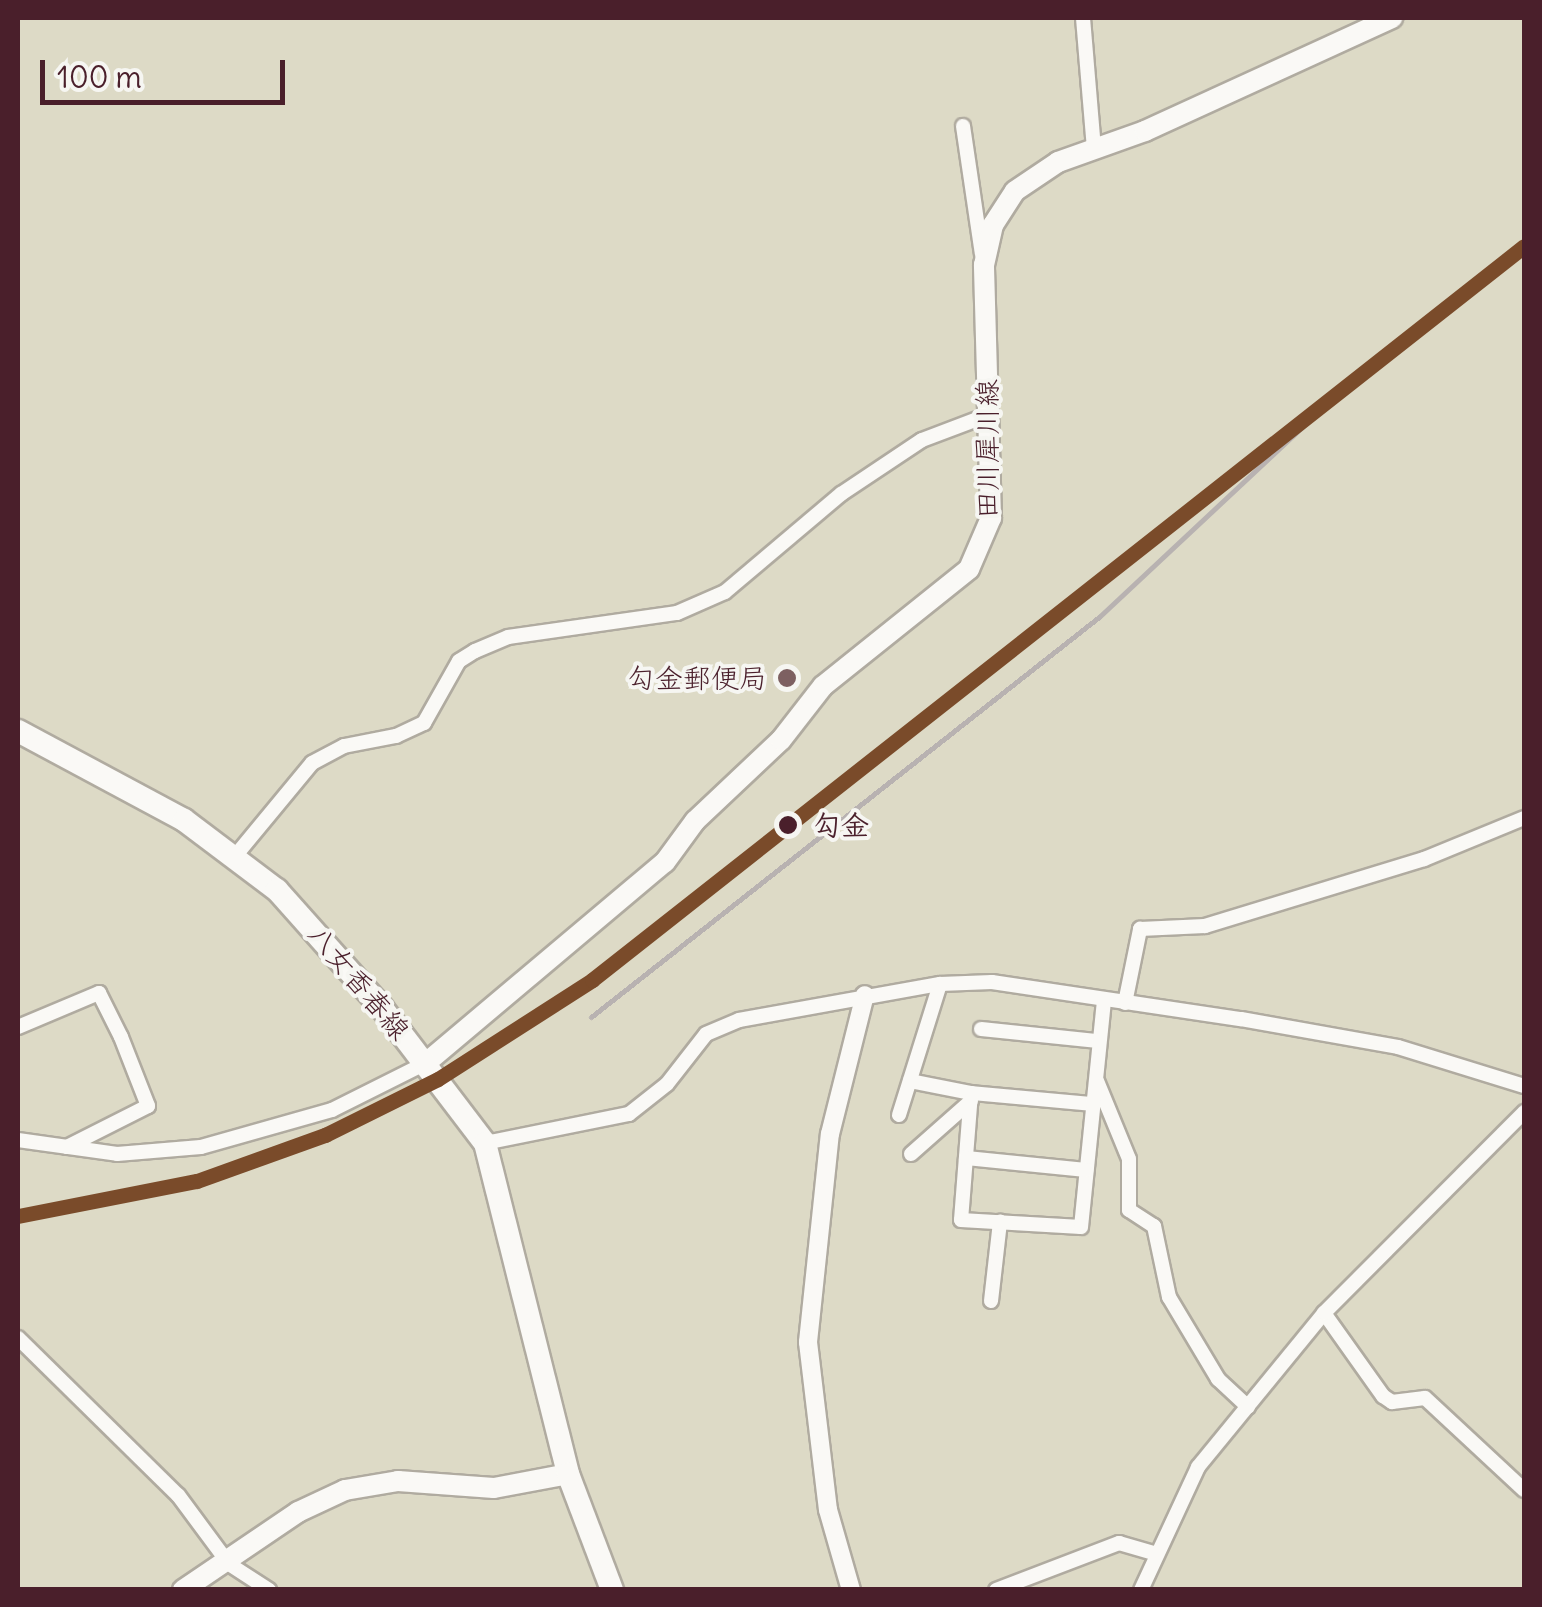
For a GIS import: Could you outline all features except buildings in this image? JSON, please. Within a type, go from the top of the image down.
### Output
[{"type":"main road","name":"田川犀川線","points":[[426,1063],[666,862],[695,820],[780,740],[823,686],[956,584],[981,548],[991,518],[984,265],[993,225],[1015,191],[1036,174],[1392,18]]},
{"type":"main road","name":"八女香春線","points":[[18,731],[184,820],[236,855],[319,932],[426,1063],[485,1143],[568,1474],[612,1590]]},
{"type":"main road","points":[[183,1590],[229,1564],[298,1512],[344,1490],[398,1480],[494,1488],[568,1474]]},
{"type":"street","points":[[1083,18],[1094,149]]},
{"type":"street","points":[[963,126],[984,265]]},
{"type":"street","points":[[236,855],[312,763],[344,746],[396,736],[424,723],[459,661],[475,651],[508,638],[677,613],[725,592],[840,494],[922,440],[988,415]]},
{"type":"street","points":[[1125,1003],[1140,929],[1205,926],[1424,859],[1524,818]]},
{"type":"street","points":[[485,1143],[630,1114],[651,1101],[706,1034],[739,1020],[865,994],[940,984],[992,982],[1398,1047],[1524,1086]]},
{"type":"street","points":[[900,1116],[940,984]]},
{"type":"street","points":[[18,1027],[99,993],[121,1037],[148,1106],[66,1147]]},
{"type":"street","points":[[850,1590],[828,1510],[808,1342],[830,1134],[865,994]]},
{"type":"street","points":[[971,1097],[960,1220],[1081,1226],[1104,1002]]},
{"type":"street","points":[[981,1029],[1098,1042]]},
{"type":"street","points":[[18,1140],[116,1154],[201,1147],[332,1110],[426,1063]]},
{"type":"street","points":[[1095,1076],[1129,1160],[1126,1201],[1154,1226],[1169,1297],[1218,1380],[1248,1407]]},
{"type":"street","points":[[910,1081],[971,1097],[1092,1104]]},
{"type":"street","points":[[911,1154],[971,1097]]},
{"type":"street","points":[[1141,1590],[1153,1554],[1198,1467],[1324,1313],[1524,1112]]},
{"type":"street","points":[[966,1158],[1086,1170]]},
{"type":"street","points":[[991,1301],[1000,1222]]},
{"type":"street","points":[[1324,1313],[1383,1396],[1425,1398],[1524,1490]]},
{"type":"street","points":[[18,1338],[178,1495],[229,1564],[269,1590]]},
{"type":"street","points":[[996,1590],[1118,1543],[1153,1554]]},
{"type":"railway","points":[[591,1017],[1099,617],[1354,378]]},
{"type":"transit line","points":[[18,1216],[197,1181],[325,1135],[438,1079],[592,980],[1524,246]]},
{"type":"place","name":"勾金郵便局","points":[[787,678]]},
{"type":"place","name":"勾金","points":[[788,825]]}]
